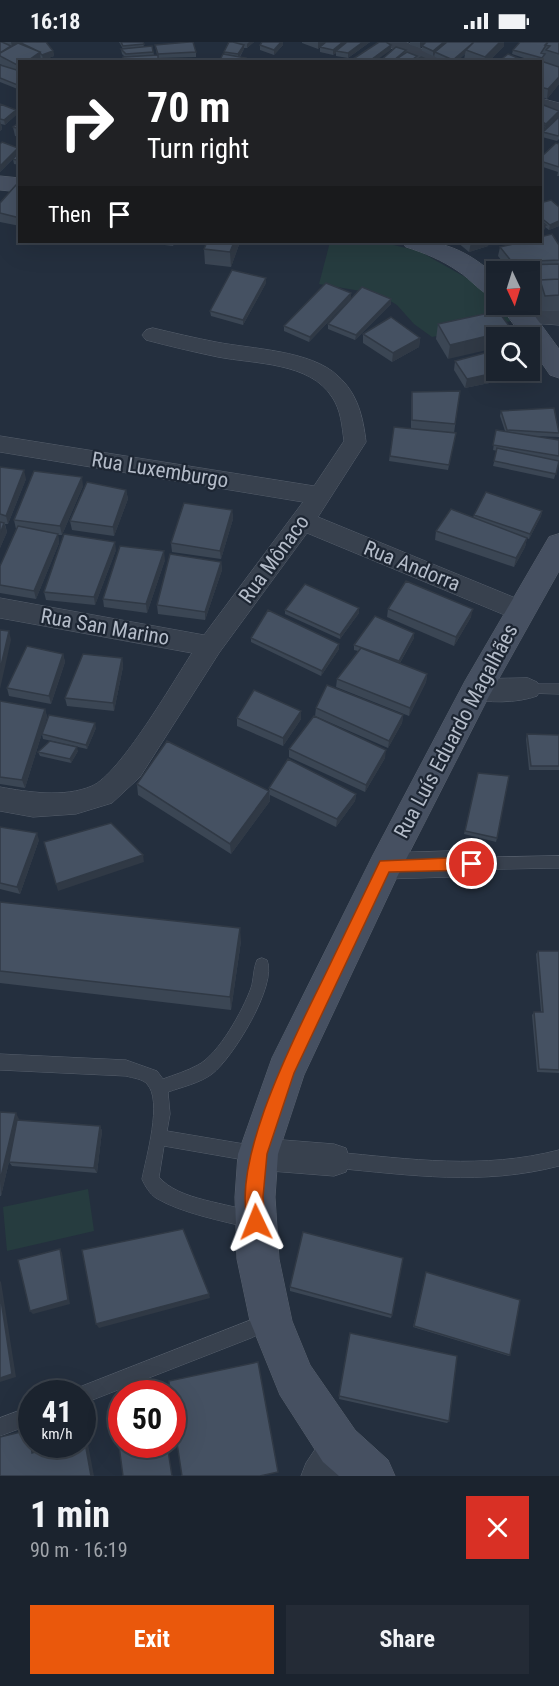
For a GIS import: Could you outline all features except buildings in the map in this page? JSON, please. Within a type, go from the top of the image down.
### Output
[{"type":"main road","points":[[0,183],[18,185]]},
{"type":"main road","points":[[418,243],[443,250],[486,279]]},
{"type":"main road","points":[[520,315],[559,369]]},
{"type":"main road","name":"Rua Luís Eduardo Magalhães","points":[[372,1476],[339,1446],[261,1325],[255,1197],[258,1154],[286,1071],[385,866],[476,690],[559,545]]},
{"type":"street","points":[[392,42],[433,60]]},
{"type":"street","points":[[542,104],[559,109]]},
{"type":"street","points":[[540,315],[559,318]]},
{"type":"street","name":"Rua Mônaco","points":[[0,799],[33,805],[76,802],[102,795],[130,769],[210,646],[303,521],[355,442],[352,420],[335,383],[309,367],[153,335]]},
{"type":"street","name":"Rua Luxemburgo","points":[[0,444],[320,496]]},
{"type":"street","name":"Rua Andorra","points":[[303,521],[521,611]]},
{"type":"street","name":"Rua San Marino","points":[[0,608],[210,646]]},
{"type":"street","points":[[476,690],[528,689]]},
{"type":"street","points":[[385,866],[451,864]]},
{"type":"street","points":[[258,1154],[334,1160]]},
{"type":"street","points":[[319,1476],[339,1446]]},
{"type":"lane","points":[[528,689],[559,689]]},
{"type":"lane","points":[[451,864],[559,862]]},
{"type":"lane","points":[[160,1088],[205,1070],[219,1057],[240,1026],[259,987],[262,965]]},
{"type":"lane","points":[[0,1062],[126,1068],[151,1076],[160,1088],[162,1114],[150,1179],[160,1191],[207,1209],[256,1222]]},
{"type":"lane","points":[[157,1137],[258,1154]]},
{"type":"lane","points":[[334,1160],[473,1171],[512,1170],[559,1158]]},
{"type":"lane","points":[[96,1390],[261,1325]]},
{"type":"lane","points":[[0,1427],[18,1420]]},
{"type":"green space","points":[[330,243],[385,243],[419,251],[481,286],[486,292],[486,315],[506,315],[511,321],[432,337],[414,324],[397,305],[379,294],[319,284]]},
{"type":"green space","points":[[88,1189],[94,1231],[7,1251],[3,1207]]},
{"type":"route","points":[[256,1222],[258,1154],[286,1071],[385,866],[472,864]]}]
